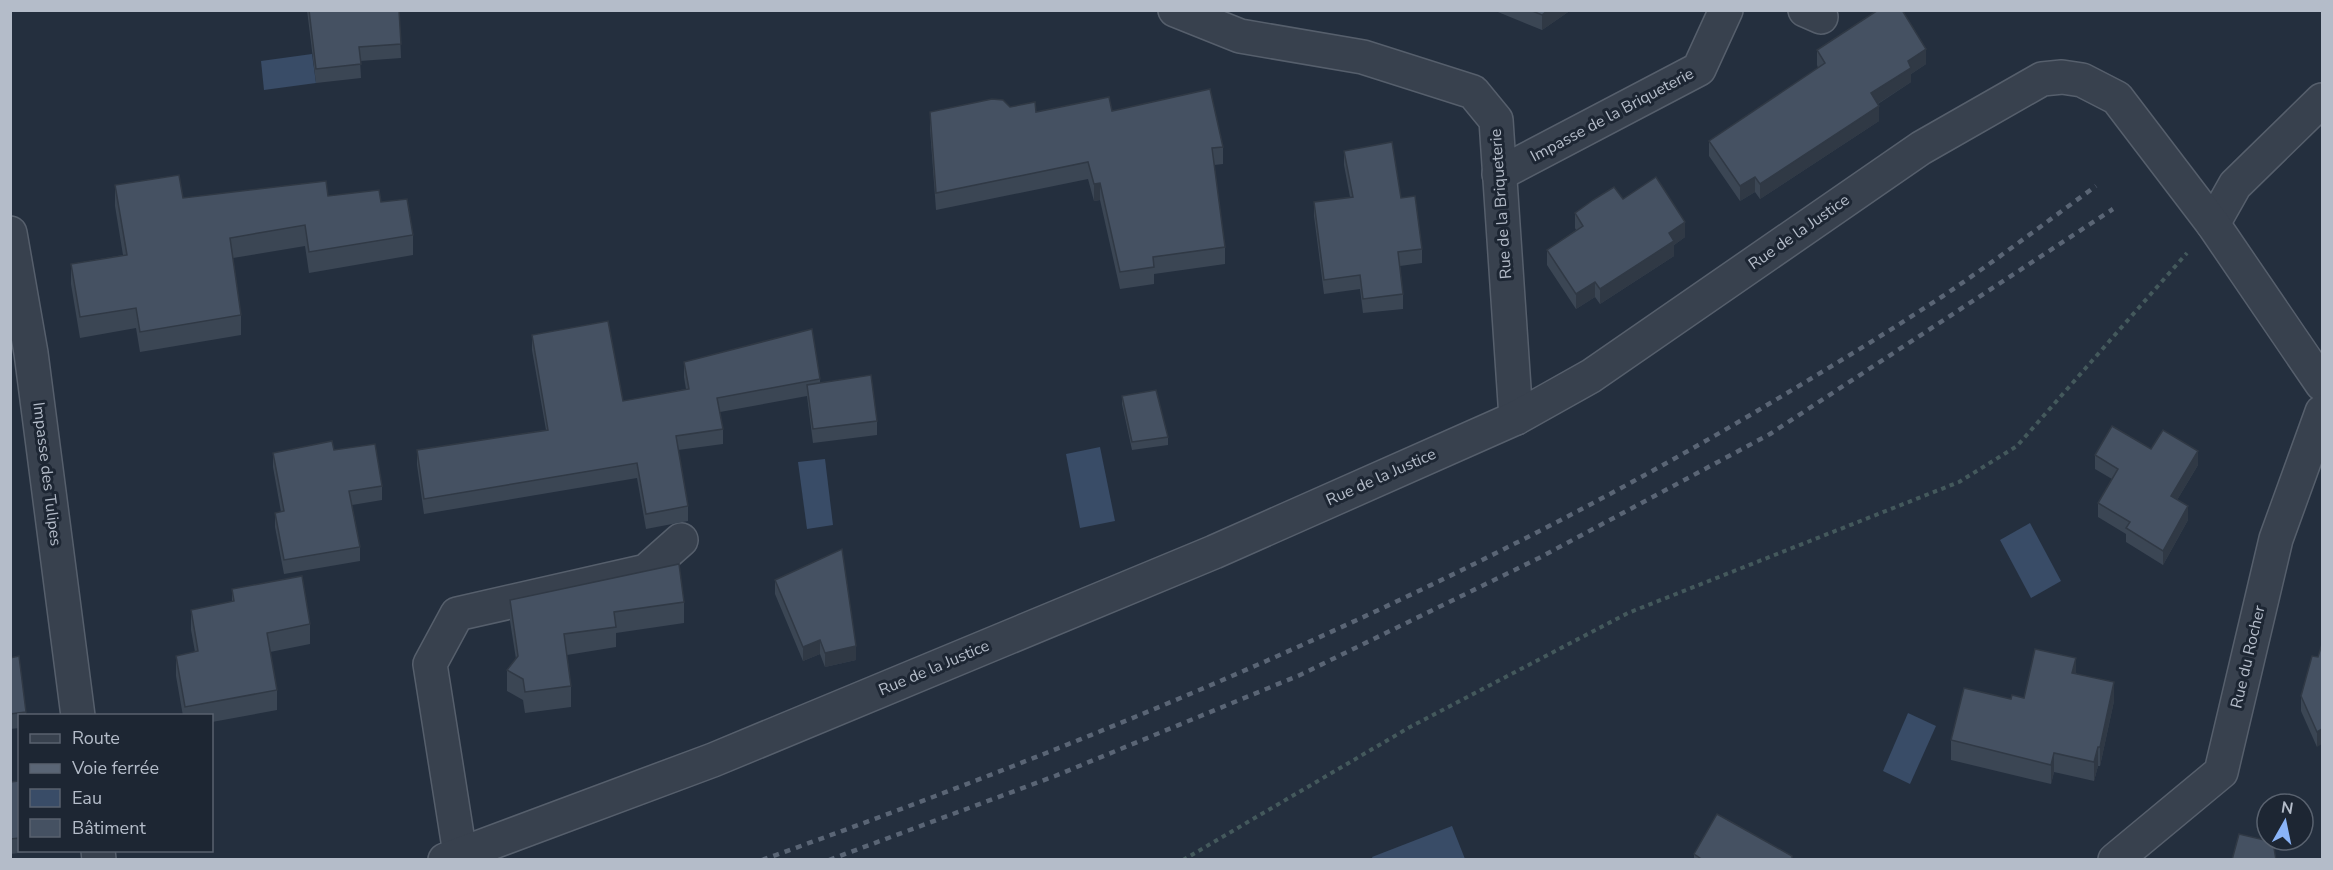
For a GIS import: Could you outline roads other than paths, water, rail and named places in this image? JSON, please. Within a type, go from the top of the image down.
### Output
[{"type":"street","name":"Rue de la Briqueterie","points":[[1175,10],[1240,36],[1363,57],[1473,92],[1496,120],[1516,418]]},
{"type":"street","name":"Impasse de la Briqueterie","points":[[1499,174],[1699,69],[1726,10]]},
{"type":"street","name":"Rue de la Justice","points":[[452,857],[713,760],[1214,552],[1516,418],[1591,376],[1921,148],[2042,79],[2062,77],[2082,80],[2117,98],[2213,224]]},
{"type":"street","points":[[2322,100],[2235,185],[2213,224],[2322,384]]},
{"type":"street","name":"Impasse des Tulipes","points":[[10,232],[31,353],[78,714]]},
{"type":"street","name":"Rue du Rocher","points":[[2115,860],[2221,772],[2276,539],[2322,412]]},
{"type":"street","points":[[452,857],[430,664],[457,614],[645,571],[681,540]]},
{"type":"water","points":[[312,54],[316,83],[264,90],[261,61]]},
{"type":"water","points":[[1100,447],[1115,521],[1080,528],[1066,454]]},
{"type":"water","points":[[825,459],[833,525],[807,529],[798,462]]},
{"type":"water","points":[[2030,523],[2061,581],[2031,598],[2000,540]]},
{"type":"water","points":[[1908,713],[1936,726],[1910,784],[1883,771]]},
{"type":"water","points":[[1452,826],[1465,859],[1373,859],[1372,857]]},
{"type":"railway","points":[[762,860],[1018,764],[1145,713],[1395,602],[1517,542],[1638,479],[1850,355],[1962,283],[2096,186]]},
{"type":"railway","points":[[829,860],[1055,776],[1300,675],[1539,558],[1770,434],[2113,209]]}]
